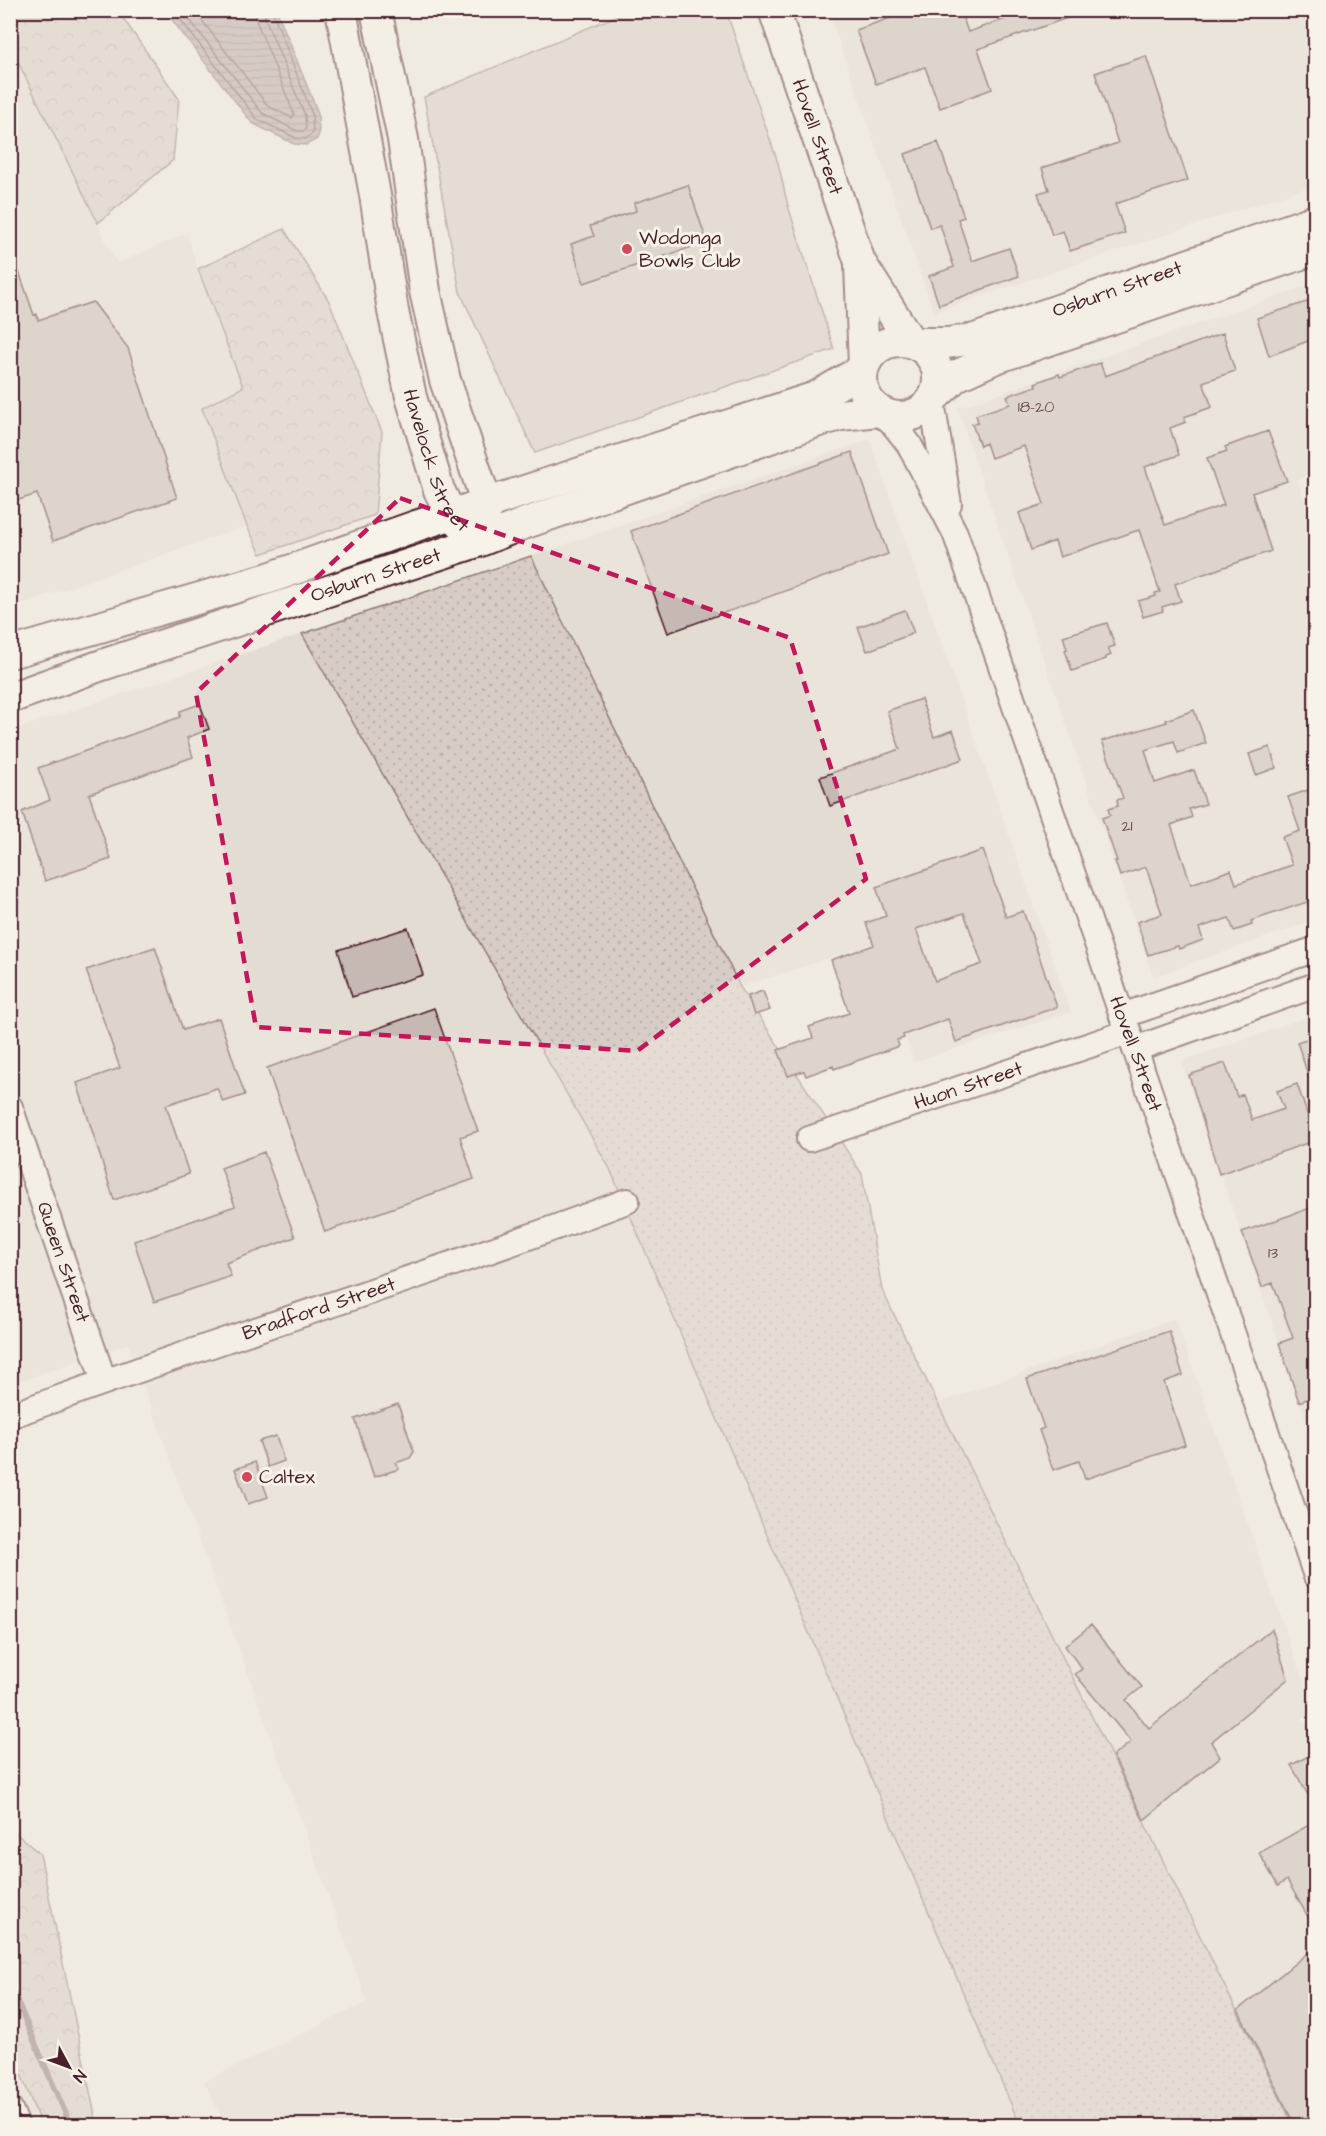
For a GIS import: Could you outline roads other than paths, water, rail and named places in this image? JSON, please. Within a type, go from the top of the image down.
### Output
[{"type":"street","name":"Havelock Street","points":[[341,10],[399,347],[419,429],[439,490],[451,514],[480,541]]},
{"type":"street","name":"Havelock Street","points":[[376,10],[403,139],[424,291],[445,380],[487,504],[480,541]]},
{"type":"street","name":"Hovell Street","points":[[774,10],[860,262],[913,342]]},
{"type":"street","name":"Osburn Street","points":[[913,342],[947,343],[975,339],[1316,220]]},
{"type":"street","name":"Osburn Street","points":[[934,398],[956,376],[993,359],[1316,249]]},
{"type":"street","name":"Hovell Street","points":[[860,262],[863,368]]},
{"type":"street","points":[[896,340],[913,342],[927,352],[936,366],[939,384],[934,398],[919,413],[906,418],[895,418],[881,413],[865,396],[861,385],[863,368],[882,346],[896,340]]},
{"type":"street","name":"Osburn Street","points":[[10,654],[269,578],[451,514],[816,397],[863,368]]},
{"type":"street","name":"Hovell Street","points":[[934,398],[955,533]]},
{"type":"street","name":"Osburn Street","points":[[10,698],[102,665],[480,541],[816,422],[840,415],[881,413]]},
{"type":"street","name":"Hovell Street","points":[[881,413],[909,444],[955,533],[1316,1576]]},
{"type":"street","name":"Huon Street","points":[[1129,1032],[1262,968],[1315,951]]},
{"type":"street","points":[[1262,968],[1274,1000]]},
{"type":"street","name":"Huon Street","points":[[809,1139],[1129,1032],[1274,1000],[1316,985]]},
{"type":"street","name":"Queen Street","points":[[10,1107],[15,1136],[104,1381]]},
{"type":"street","name":"Bradford Street","points":[[10,1416],[104,1381],[477,1256],[627,1201]]},
{"type":"street","points":[[10,2109],[17,2126]]},
{"type":"water","points":[[165,11],[277,11],[318,113],[319,134],[317,139],[306,145],[294,144],[252,123]]},
{"type":"waterway","points":[[10,1985],[71,2126]]},
{"type":"place","name":"Wodonga Bowls Club","points":[[627,249]]},
{"type":"place","name":"Caltex","points":[[247,1477]]}]
